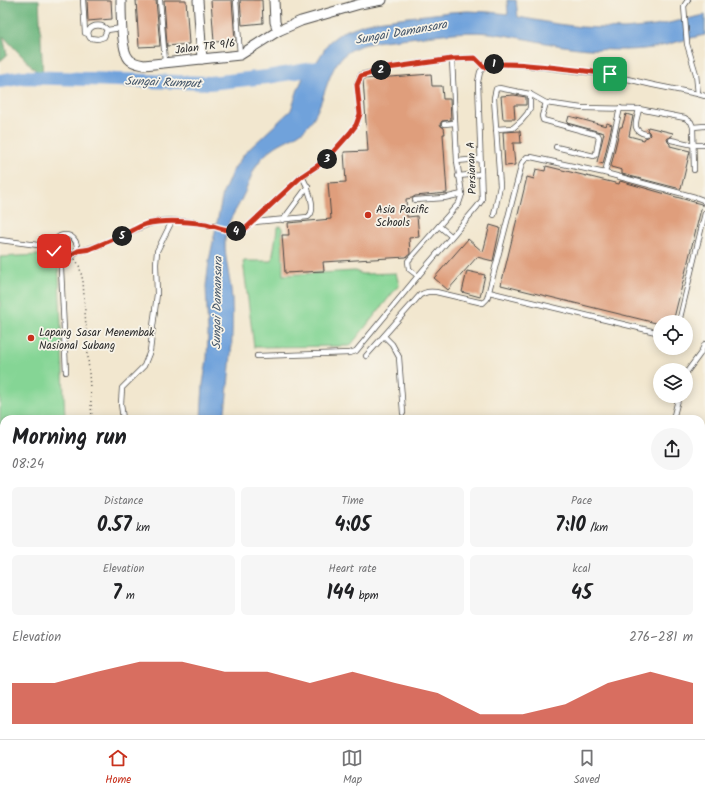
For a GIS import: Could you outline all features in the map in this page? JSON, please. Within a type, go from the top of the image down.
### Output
[{"type":"street","name":"Jalan TR 9/6","points":[[121,0],[124,50],[129,59],[135,63],[144,64],[240,55],[278,30],[301,20],[360,2],[382,0]]},
{"type":"street","points":[[198,0],[202,59]]},
{"type":"street","points":[[274,0],[275,22],[278,30]]},
{"type":"lane","points":[[83,0],[85,31],[90,38],[98,39],[104,37],[106,30]]},
{"type":"lane","points":[[160,0],[165,62]]},
{"type":"lane","points":[[236,0],[240,55]]},
{"type":"lane","points":[[688,0],[684,6],[687,44],[696,74],[698,94]]},
{"type":"lane","points":[[88,34],[89,30],[93,26],[102,26],[105,27],[106,30]]},
{"type":"lane","points":[[106,30],[122,28]]},
{"type":"lane","points":[[75,254],[76,242],[74,239],[67,235],[59,236],[56,239],[53,247],[56,254],[63,258],[67,258],[144,225],[160,221],[206,224],[241,231],[245,229],[302,176],[326,160],[356,125],[360,114],[357,85],[361,76],[388,68],[452,59],[475,58],[484,67],[495,64],[535,66],[610,74],[705,96]]},
{"type":"lane","points":[[418,276],[410,268],[408,261],[459,204],[462,194],[458,176],[452,59]]},
{"type":"lane","name":"Persiaran A","points":[[257,356],[350,353],[356,351],[451,236],[477,207],[482,200],[478,82],[480,72],[484,67]]},
{"type":"lane","points":[[494,215],[500,186],[494,98],[496,89],[500,88],[530,94],[546,104],[582,108],[639,109],[686,118],[693,127],[694,170]]},
{"type":"lane","points":[[496,130],[513,128],[521,121],[530,108],[530,94]]},
{"type":"lane","points":[[546,104],[542,116],[543,120],[598,135],[599,137],[596,154],[594,156],[556,147]]},
{"type":"lane","points":[[605,173],[620,108]]},
{"type":"lane","points":[[639,109],[635,125],[640,133],[646,134]]},
{"type":"lane","points":[[444,124],[455,123]]},
{"type":"lane","points":[[693,127],[705,126]]},
{"type":"lane","points":[[671,140],[694,145],[705,145]]},
{"type":"lane","points":[[366,356],[424,292],[436,292],[483,303],[487,299],[524,159],[527,157],[605,173],[695,196],[703,200],[705,203]]},
{"type":"lane","points":[[457,161],[480,159]]},
{"type":"lane","points":[[458,176],[481,174]]},
{"type":"lane","points":[[254,222],[308,218],[312,213],[308,186],[302,176]]},
{"type":"lane","points":[[283,220],[308,186]]},
{"type":"lane","points":[[415,200],[444,198],[462,194]]},
{"type":"lane","points":[[681,315],[705,213]]},
{"type":"lane","points":[[122,415],[121,404],[122,388],[144,366],[150,351],[157,294],[157,250],[172,221]]},
{"type":"lane","points":[[439,226],[451,236]]},
{"type":"lane","points":[[0,240],[53,247]]},
{"type":"lane","points":[[63,258],[61,268],[66,372]]},
{"type":"lane","points":[[489,292],[653,331]]},
{"type":"lane","points":[[384,336],[392,344],[399,357],[403,413]]},
{"type":"lane","points":[[693,364],[705,344]]},
{"type":"lane","points":[[674,415],[677,403]]},
{"type":"path","points":[[75,254],[83,281],[92,415]]},
{"type":"green space","points":[[0,0],[39,0],[43,78],[3,36],[7,55],[0,61]]},
{"type":"green space","points":[[279,226],[282,228],[283,275],[355,271],[362,274],[396,273],[399,285],[350,346],[254,347],[243,261],[272,261],[277,229]]},
{"type":"green space","name":"Lapang Sasar Menembak Nasional Subang","points":[[58,254],[65,415],[0,415],[0,257]]},
{"type":"water","name":"Sungai Damansara","points":[[507,0],[516,0],[518,17],[581,27],[624,29],[655,26],[705,15],[705,35],[652,48],[637,50],[613,50],[577,48],[490,33],[468,32],[373,42],[348,52],[340,59],[334,68],[318,110],[305,129],[276,146],[260,160],[229,223],[226,233],[225,248],[232,299],[232,344],[224,415],[201,415],[208,334],[206,286],[209,261],[223,193],[233,170],[245,153],[291,110],[306,71],[316,63],[329,42],[342,32],[364,24],[376,21],[450,12],[468,11],[508,14]]},
{"type":"building","points":[[87,0],[111,0],[112,19],[88,21]]},
{"type":"building","points":[[136,0],[156,0],[160,46],[139,47]]},
{"type":"building","points":[[164,0],[186,0],[189,44],[167,46]]},
{"type":"building","points":[[211,0],[232,0],[235,41],[214,42]]},
{"type":"building","points":[[240,0],[262,0],[263,23],[242,25]]},
{"type":"building","points":[[431,74],[432,86],[442,86],[443,99],[450,99],[451,120],[442,121],[440,124],[444,128],[445,134],[443,134],[447,193],[415,196],[406,199],[407,217],[417,216],[419,237],[409,238],[410,254],[406,257],[323,262],[324,271],[285,273],[282,235],[289,235],[288,223],[331,219],[328,183],[346,182],[344,152],[368,151],[363,79]]},
{"type":"building","points":[[514,95],[526,97],[526,105],[514,105],[515,119],[503,119],[501,96]]},
{"type":"building","points":[[626,114],[633,116],[629,136],[644,140],[650,135],[647,130],[648,127],[673,133],[672,136],[667,139],[670,146],[690,151],[681,189],[622,174],[622,170],[611,167],[620,127],[622,127]]},
{"type":"building","points":[[569,116],[606,126],[607,123],[612,125],[603,164],[597,162],[604,133],[567,123]]},
{"type":"building","points":[[520,131],[521,143],[513,143],[515,165],[505,166],[503,132]]},
{"type":"building","points":[[546,166],[619,184],[620,181],[702,205],[675,315],[653,315],[653,322],[501,285],[527,177],[534,179],[536,169],[545,171]]},
{"type":"building","points":[[490,225],[500,228],[493,261],[477,257],[448,290],[434,278],[468,239],[483,252]]},
{"type":"building","points":[[467,271],[485,275],[480,297],[462,292]]},
{"type":"waterway","name":"Sungai Rumput","points":[[0,81],[24,77],[209,83],[267,77],[324,67]]},
{"type":"place","name":"Asia Pacific Schools","points":[[368,215]]},
{"type":"place","name":"Lapang Sasar Menembak Nasional Subang","points":[[31,338]]},
{"type":"route","points":[[54,251],[59,257],[71,257],[76,252],[89,249],[129,233],[144,225],[160,221],[206,224],[241,231],[245,229],[302,176],[326,160],[350,133],[356,125],[360,114],[357,90],[358,80],[365,74],[388,68],[452,59],[475,58],[484,67],[495,64],[535,66],[610,74]]}]
